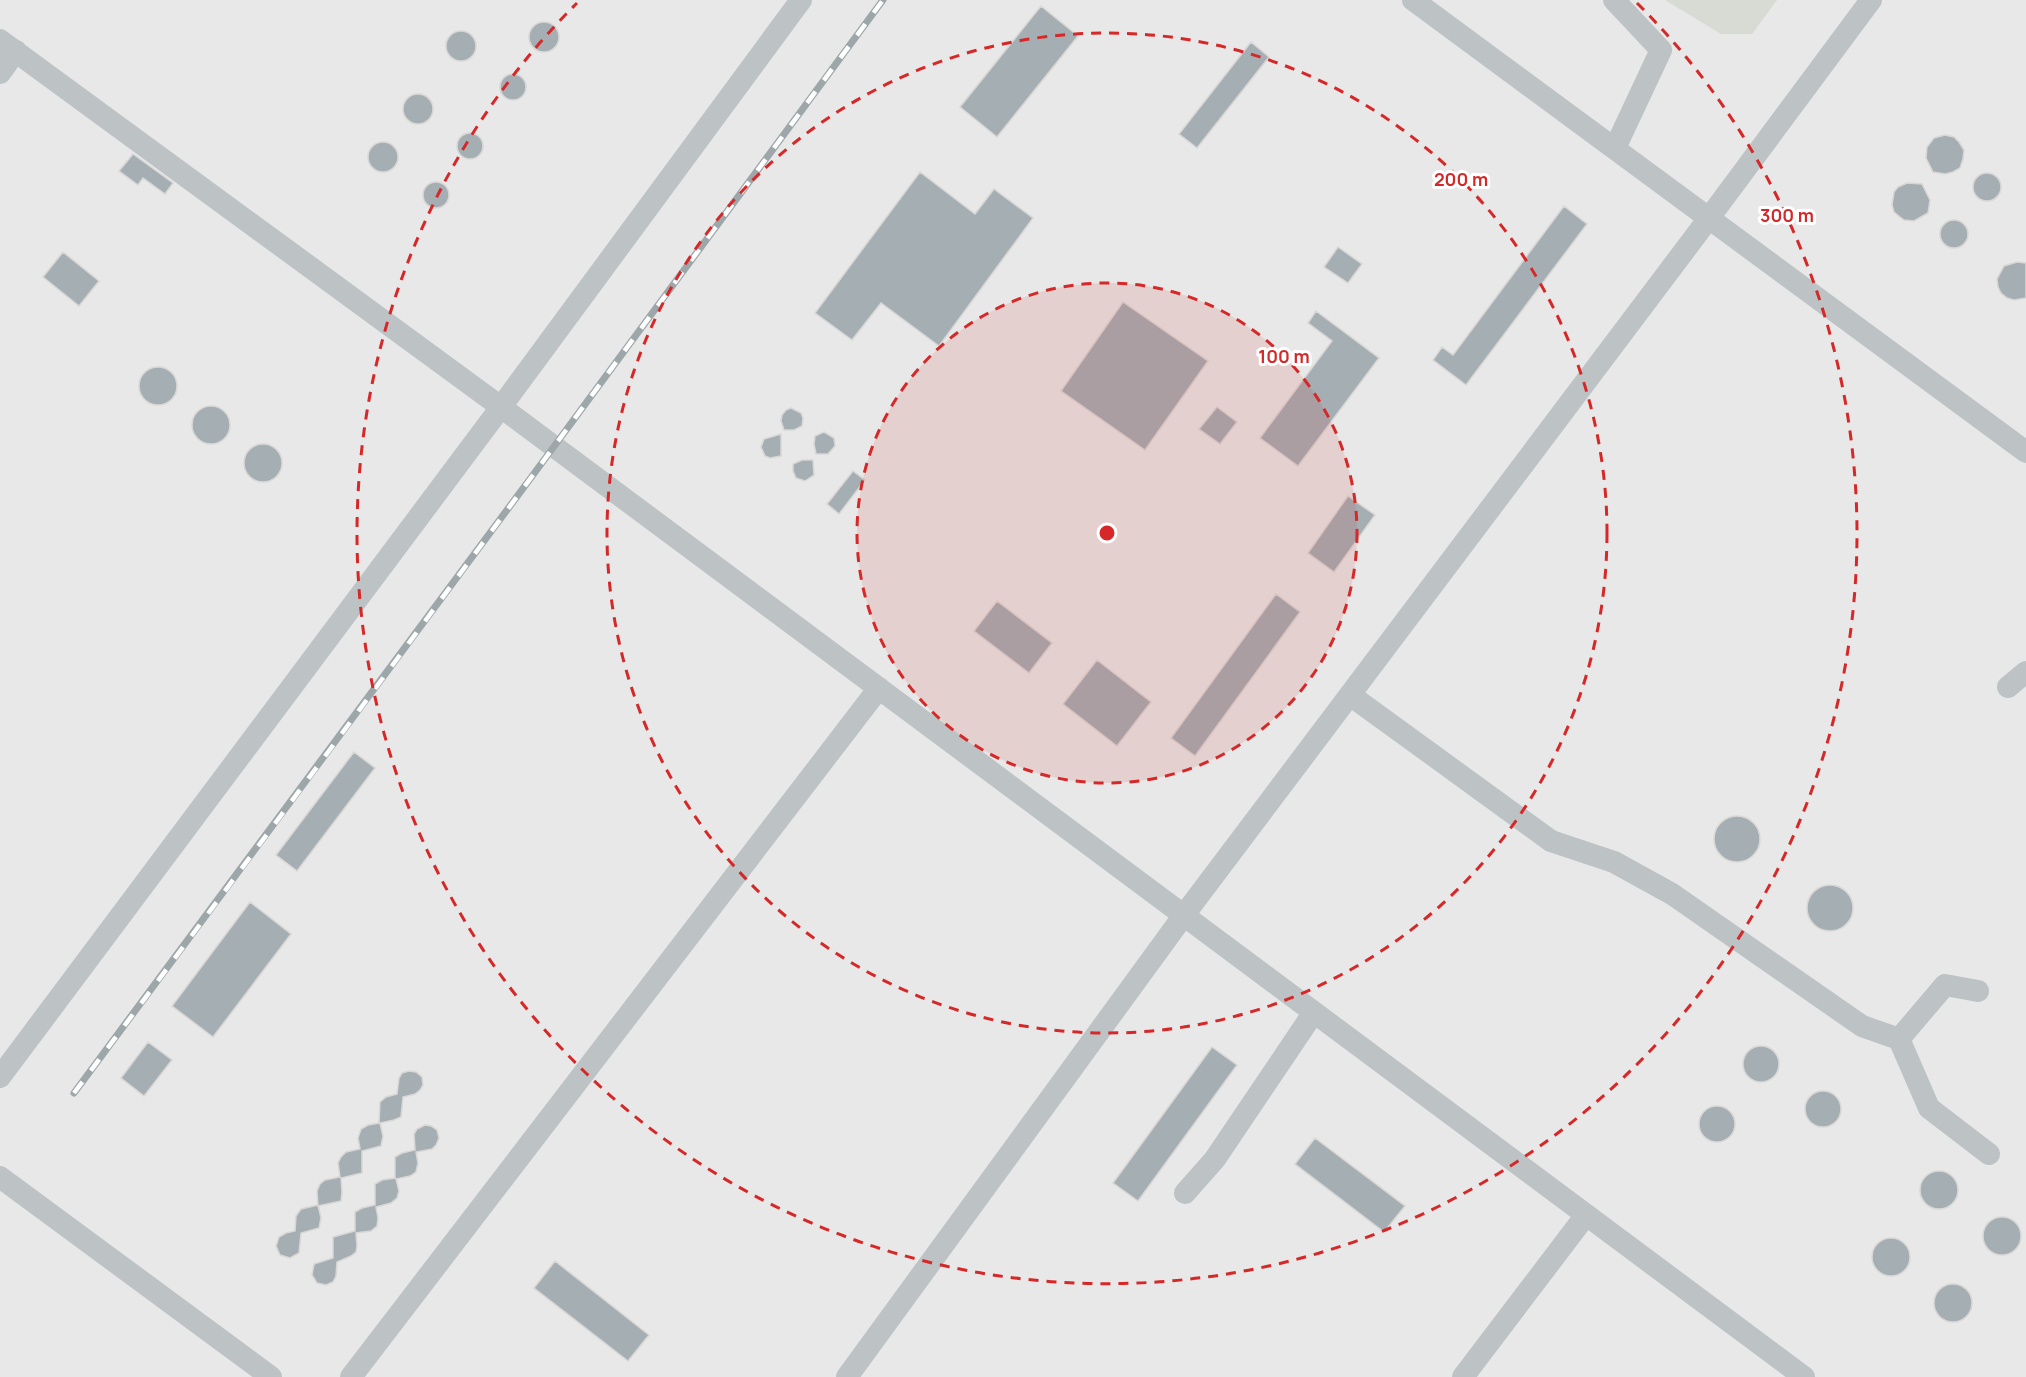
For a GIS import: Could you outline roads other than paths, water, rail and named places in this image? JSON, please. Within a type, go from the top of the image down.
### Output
[{"type":"lane","points":[[0,1077],[501,407],[801,0]]},
{"type":"lane","points":[[1413,0],[2026,452]]},
{"type":"lane","points":[[1614,0],[1661,50],[1615,148]]},
{"type":"lane","points":[[847,1377],[1184,915],[1871,0]]},
{"type":"lane","points":[[0,73],[8,46],[501,407],[1804,1377]]},
{"type":"lane","points":[[2008,687],[2026,672]]},
{"type":"lane","points":[[351,1377],[879,688]]},
{"type":"lane","points":[[1350,695],[1551,841],[1614,862],[1672,894],[1862,1026],[1899,1039],[1929,1108],[1989,1154]]},
{"type":"lane","points":[[1899,1039],[1945,985],[1978,991]]},
{"type":"lane","points":[[1185,1193],[1215,1159],[1314,1012]]},
{"type":"lane","points":[[0,1177],[272,1377]]},
{"type":"lane","points":[[1463,1377],[1586,1215]]},
{"type":"railway","points":[[74,1093],[379,684],[883,0]]}]
